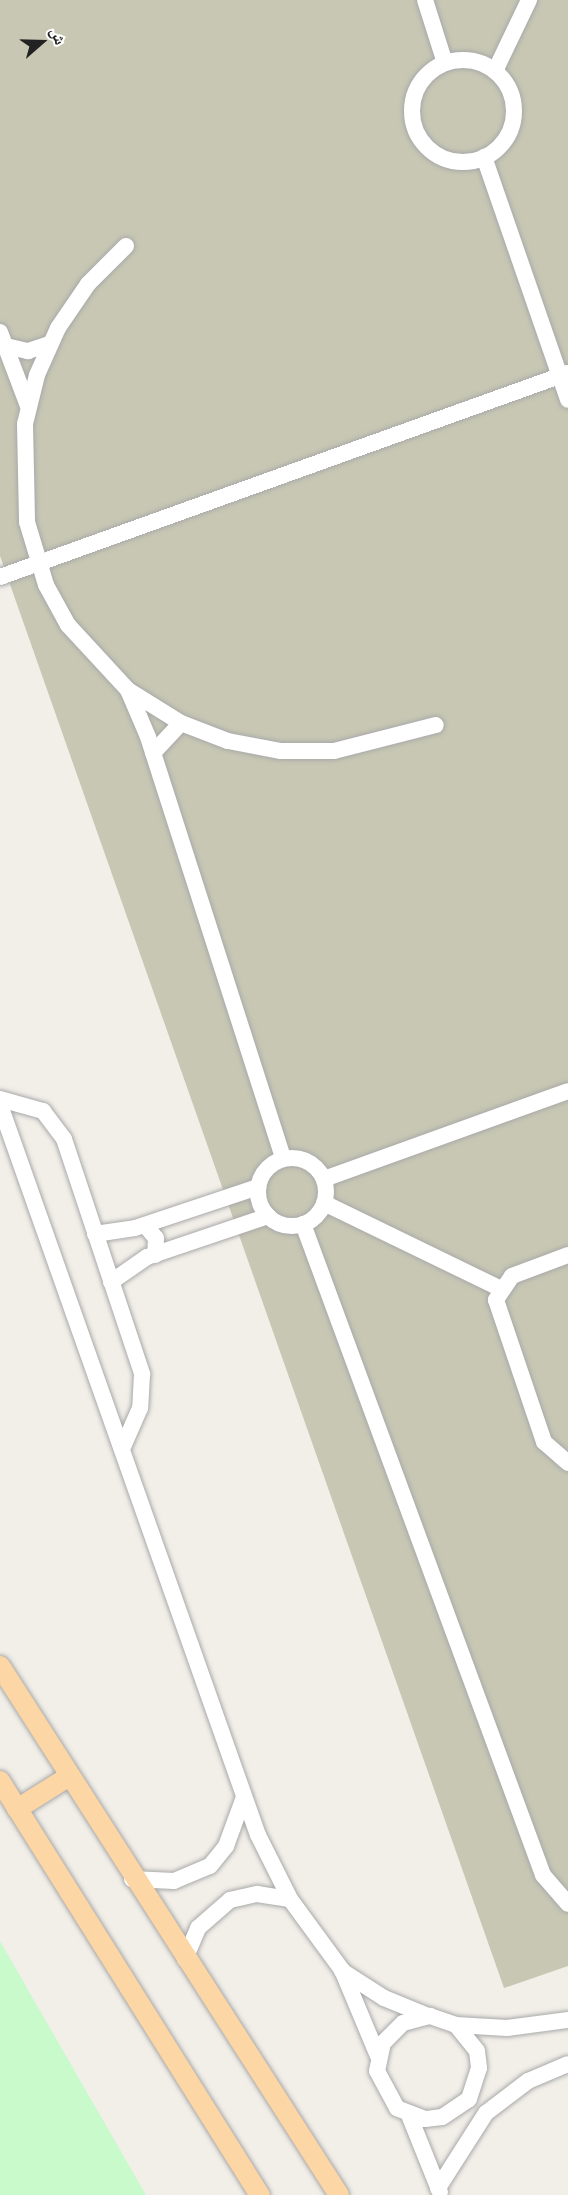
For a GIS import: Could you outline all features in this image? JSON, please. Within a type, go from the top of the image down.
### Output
[{"type":"main road","points":[[0,1666],[132,1879],[339,2195]]},
{"type":"main road","points":[[17,1809],[68,1777]]},
{"type":"main road","points":[[0,1780],[260,2195]]},
{"type":"street","points":[[425,0],[445,63]]},
{"type":"street","points":[[495,71],[529,0]]},
{"type":"street","points":[[466,60],[495,71],[512,97],[513,117],[500,145],[483,157],[462,162],[441,157],[416,128],[416,93],[427,74],[445,63],[466,60]]},
{"type":"street","points":[[483,157],[564,375],[568,400]]},
{"type":"street","points":[[126,246],[88,284],[49,344],[28,407],[22,475],[37,563],[68,625],[128,690],[181,723],[228,741],[308,752],[360,747],[436,724]]},
{"type":"street","points":[[3,339],[28,351],[49,344]]},
{"type":"street","points":[[3,339],[28,407]]},
{"type":"street","points":[[0,577],[564,375]]},
{"type":"street","points":[[128,690],[153,753],[283,1158]]},
{"type":"street","points":[[153,753],[181,723]]},
{"type":"street","points":[[324,1179],[568,1091]]},
{"type":"street","points":[[0,1100],[35,1107],[56,1123],[95,1234],[143,1382],[140,1408],[122,1449]]},
{"type":"street","points":[[0,1105],[244,1797],[290,1899],[342,1970],[378,2056],[387,2097],[409,2115],[439,2191]]},
{"type":"street","points":[[111,1282],[155,1255],[268,1216],[288,1225],[303,1224],[324,1203],[324,1179],[308,1161],[283,1158],[264,1172],[258,1187],[268,1216]]},
{"type":"street","points":[[95,1234],[145,1225],[258,1187]]},
{"type":"street","points":[[324,1203],[499,1288]]},
{"type":"street","points":[[303,1224],[543,1875],[568,1904]]},
{"type":"street","points":[[145,1225],[156,1238],[155,1255]]},
{"type":"street","points":[[568,1255],[512,1276],[499,1288],[498,1312],[544,1442],[568,1463]]},
{"type":"street","points":[[132,1879],[174,1881],[210,1866],[226,1846],[244,1797]]},
{"type":"street","points":[[185,1959],[198,1928],[230,1900],[257,1894],[290,1899]]},
{"type":"street","points":[[342,1970],[384,1998],[456,2025],[530,2028],[568,2020]]},
{"type":"street","points":[[378,2056],[392,2032],[430,2016]]},
{"type":"street","points":[[409,2115],[442,2117],[469,2099],[477,2084],[478,2059],[469,2036],[456,2025]]},
{"type":"street","points":[[439,2191],[486,2113],[528,2081],[568,2064]]},
{"type":"street","points":[[469,2099],[486,2113]]},
{"type":"shaded area","points":[[0,0],[568,0],[568,1966],[504,1988],[0,556]]},
{"type":"green space","points":[[0,1941],[146,2195],[0,2195]]}]
